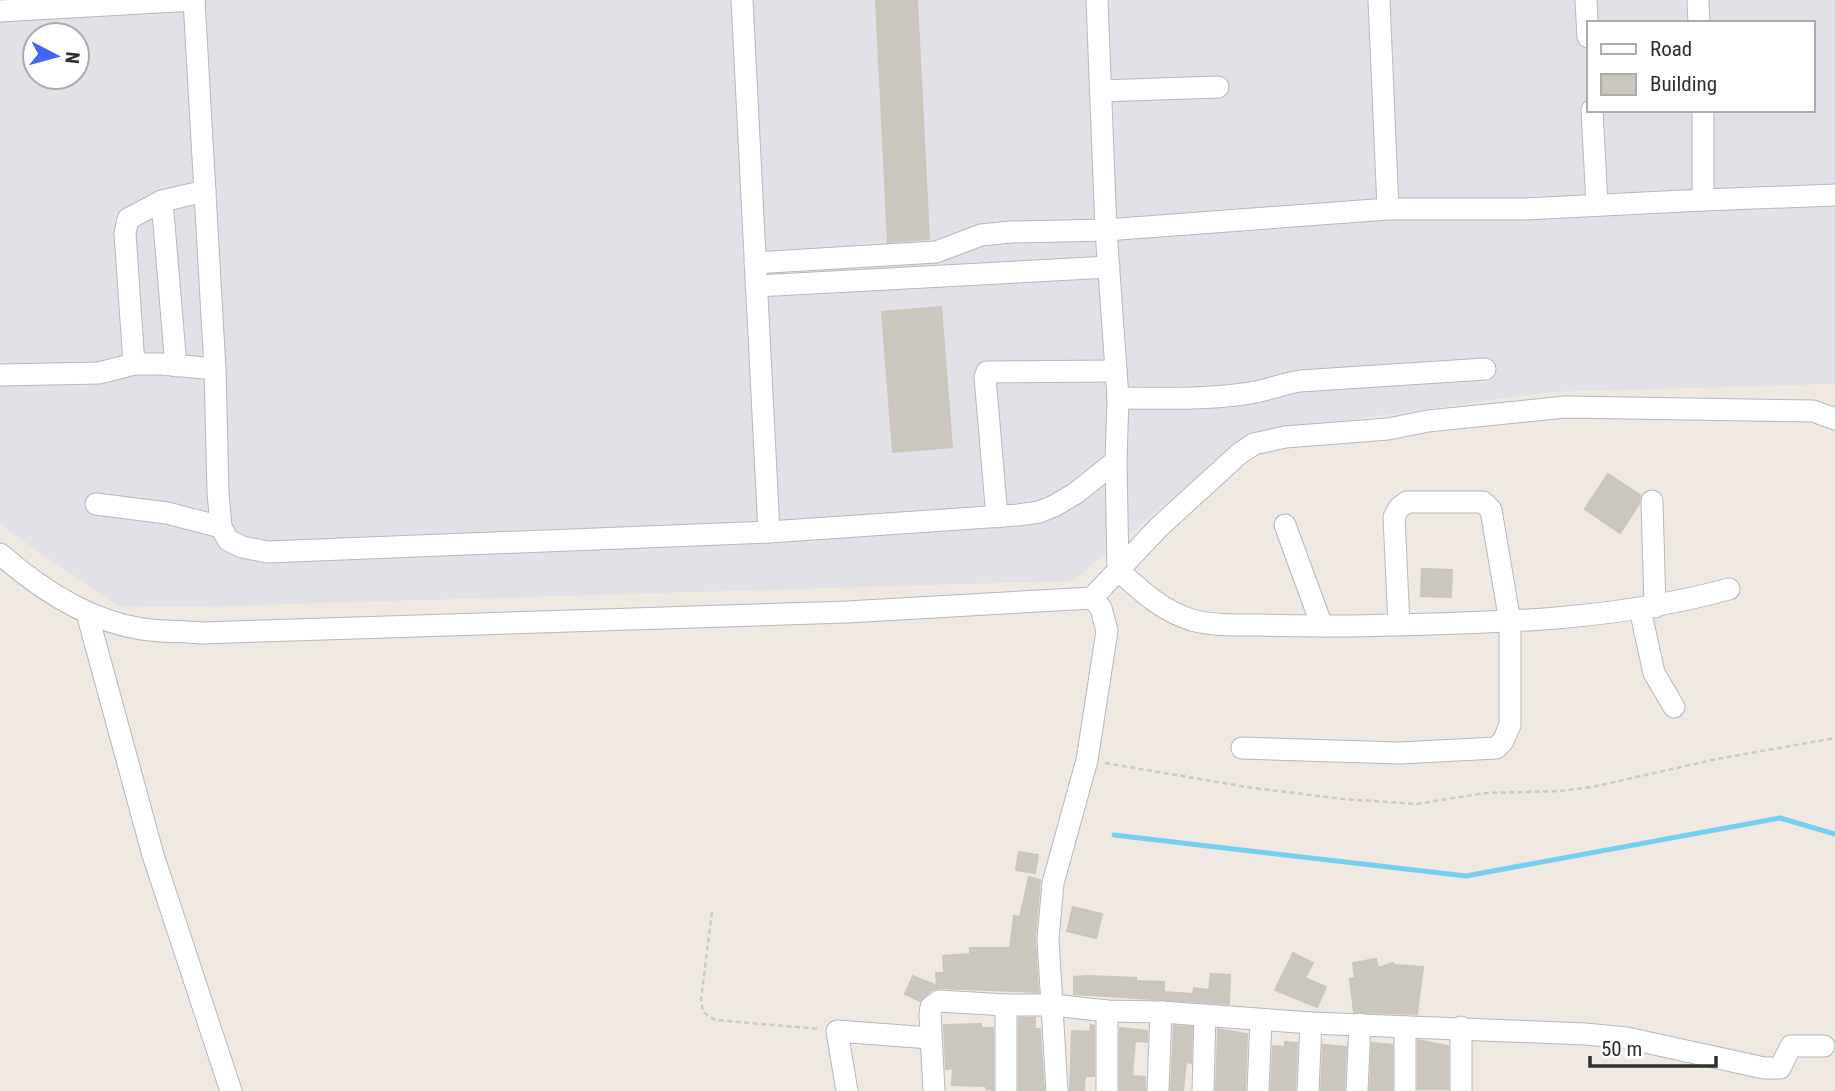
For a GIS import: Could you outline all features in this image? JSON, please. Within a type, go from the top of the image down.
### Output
[{"type":"street","points":[[0,11],[194,0],[221,527],[228,540],[242,547],[268,552],[769,532],[997,517],[1039,512],[1054,506],[1076,494],[1116,461]]},
{"type":"street","points":[[742,0],[769,532]]},
{"type":"street","points":[[1097,0],[1106,230],[1118,398],[1118,570],[1157,604],[1191,620],[1216,625],[1510,622],[1647,608],[1728,589]]},
{"type":"street","points":[[1379,0],[1388,209]]},
{"type":"street","points":[[1586,0],[1587,21]]},
{"type":"street","points":[[1698,0],[1699,21]]},
{"type":"street","points":[[1100,92],[1218,88]]},
{"type":"street","points":[[1592,112],[1597,205]]},
{"type":"street","points":[[1703,112],[1703,200]]},
{"type":"street","points":[[134,364],[125,233],[128,219],[162,201],[205,191]]},
{"type":"street","points":[[755,263],[936,252],[981,235],[1011,232],[1106,230],[1388,209],[1597,205],[1835,195]]},
{"type":"street","points":[[162,201],[176,366]]},
{"type":"street","points":[[756,286],[1109,267]]},
{"type":"street","points":[[0,375],[99,373],[134,364],[215,369]]},
{"type":"street","points":[[1118,398],[1216,398],[1265,391],[1280,384],[1300,381],[1485,369]]},
{"type":"street","points":[[997,517],[985,377],[987,372],[1116,371]]},
{"type":"street","points":[[0,554],[28,579],[86,613],[141,629],[201,633],[847,612],[1092,598],[1158,527],[1239,454],[1254,444],[1285,436],[1388,429],[1428,421],[1565,407],[1813,411],[1835,419]]},
{"type":"street","points":[[1652,501],[1647,608],[1654,673],[1674,707]]},
{"type":"street","points":[[1242,748],[1400,753],[1496,748],[1503,741],[1510,725],[1510,622],[1491,510],[1483,502],[1407,502],[1399,508],[1394,517],[1399,625]]},
{"type":"street","points":[[96,504],[156,511],[221,527]]},
{"type":"street","points":[[1285,525],[1322,626]]},
{"type":"street","points":[[1056,1091],[1048,939],[1053,883],[1084,770],[1107,631],[1101,608],[1092,598]]},
{"type":"street","points":[[86,613],[153,855],[231,1091]]},
{"type":"street","points":[[934,1091],[930,1038],[931,1007],[939,1001],[1053,1005],[1107,1011],[1161,1012],[1311,1023],[1461,1027],[1628,1038],[1764,1068],[1780,1068],[1791,1046],[1824,1046]]},
{"type":"street","points":[[1006,1005],[1006,1091]]},
{"type":"street","points":[[1107,1011],[1107,1091]]},
{"type":"street","points":[[1157,1091],[1161,1012]]},
{"type":"street","points":[[1203,1091],[1205,1015]]},
{"type":"street","points":[[1258,1091],[1261,1020]]},
{"type":"street","points":[[1308,1091],[1311,1023]]},
{"type":"street","points":[[1357,1091],[1360,1024]]},
{"type":"street","points":[[1405,1027],[1405,1091]]},
{"type":"street","points":[[1461,1027],[1461,1091]]},
{"type":"street","points":[[847,1091],[837,1031],[930,1038]]},
{"type":"path","points":[[1084,770],[1343,799],[1417,804],[1485,793],[1560,791],[1592,787],[1717,759],[1835,738]]},
{"type":"path","points":[[712,912],[701,999],[703,1012],[715,1020],[837,1031]]},
{"type":"shaded area","points":[[0,0],[1835,0],[1835,384],[1549,392],[1253,433],[1072,581],[187,607],[119,606],[0,525]]},
{"type":"building","points":[[876,0],[917,0],[929,239],[888,242]]},
{"type":"building","points":[[941,307],[952,447],[893,452],[882,312]]},
{"type":"building","points":[[1608,474],[1640,495],[1639,504],[1620,533],[1585,509]]},
{"type":"building","points":[[1422,569],[1452,570],[1451,597],[1421,596]]},
{"type":"building","points":[[1019,852],[1038,855],[1035,873],[1016,870]]},
{"type":"building","points":[[1029,877],[1040,880],[1035,938],[1038,992],[940,988],[931,990],[920,1001],[905,994],[913,976],[937,986],[936,973],[944,973],[943,956],[970,954],[970,948],[1010,948],[1014,916],[1020,917]]},
{"type":"building","points":[[1073,907],[1102,914],[1096,938],[1067,931]]},
{"type":"building","points":[[1293,953],[1313,963],[1305,978],[1326,987],[1317,1007],[1275,990]]},
{"type":"building","points":[[1376,959],[1378,968],[1393,963],[1423,967],[1417,1014],[1354,1012],[1350,979],[1355,978],[1353,963]]},
{"type":"building","points":[[1211,974],[1230,975],[1229,1004],[1074,994],[1074,977],[1088,976],[1164,982],[1164,992],[1193,994],[1194,988],[1209,990]]},
{"type":"building","points":[[1019,1018],[1035,1018],[1035,1029],[1040,1029],[1044,1090],[1019,1091]]},
{"type":"building","points":[[981,1024],[981,1028],[993,1028],[993,1090],[986,1089],[986,1086],[952,1085],[953,1068],[946,1069],[944,1025]]},
{"type":"building","points":[[1091,1025],[1094,1026],[1094,1076],[1085,1076],[1084,1090],[1070,1090],[1072,1031],[1090,1032]]},
{"type":"building","points":[[1174,1026],[1192,1027],[1191,1063],[1186,1062],[1183,1091],[1171,1091]]},
{"type":"building","points":[[1120,1028],[1147,1031],[1147,1042],[1135,1041],[1132,1076],[1145,1077],[1145,1091],[1120,1090]]},
{"type":"building","points":[[1218,1029],[1247,1034],[1245,1091],[1216,1091]]},
{"type":"building","points":[[1418,1040],[1448,1046],[1448,1089],[1418,1089]]},
{"type":"building","points":[[1285,1042],[1297,1043],[1295,1091],[1271,1091],[1273,1046],[1285,1047]]},
{"type":"building","points":[[1372,1043],[1392,1045],[1392,1091],[1370,1091]]},
{"type":"building","points":[[1323,1045],[1346,1047],[1344,1091],[1321,1091]]},
{"type":"waterway","points":[[1114,835],[1466,876],[1780,818],[1835,834]]}]
